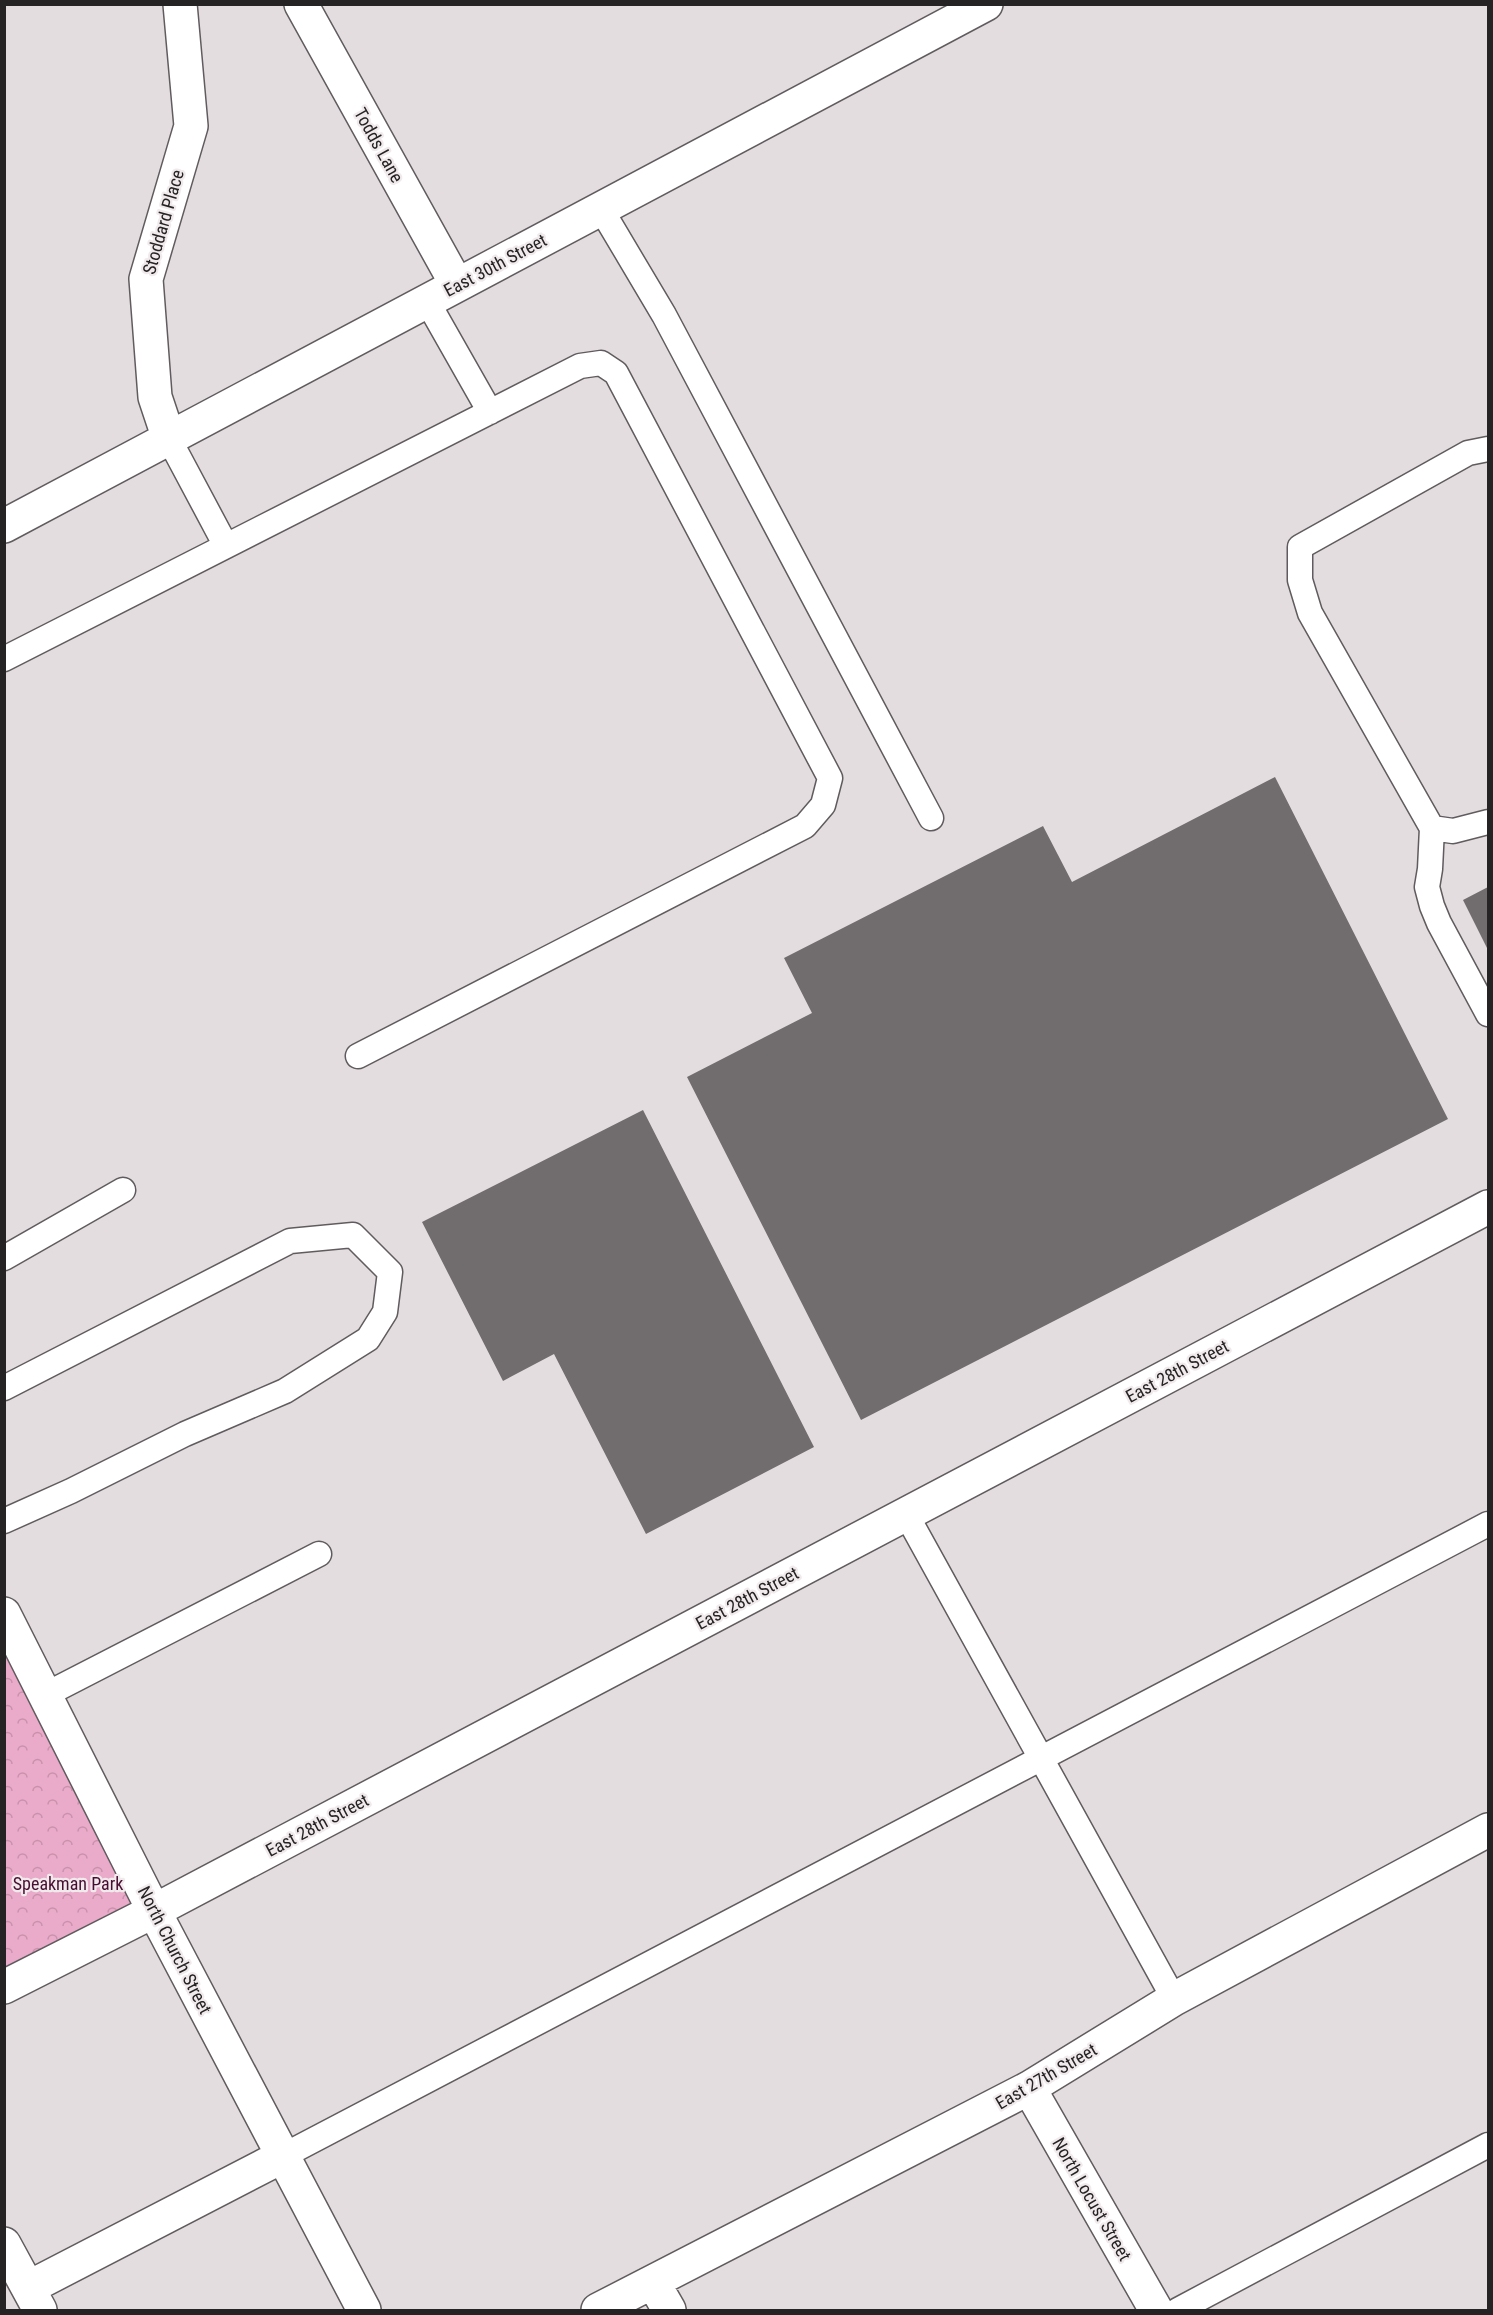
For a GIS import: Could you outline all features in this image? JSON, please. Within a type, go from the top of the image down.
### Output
[{"type":"street","name":"Stoddard Place","points":[[169,439],[155,397],[146,279],[191,126],[180,4]]},
{"type":"street","name":"Todds Lane","points":[[300,4],[457,285]]},
{"type":"street","name":"East 30th Street","points":[[4,525],[601,209],[968,9]]},
{"type":"street","name":"East 28th Street","points":[[4,1987],[154,1911],[1488,1207]]},
{"type":"street","name":"North Church Street","points":[[4,1614],[154,1911],[364,2310]]},
{"type":"street","name":"East 27th Street","points":[[598,2310],[1029,2088],[1174,1999],[1488,1830]]},
{"type":"street","name":"North Locust Street","points":[[1029,2088],[1156,2310]]},
{"type":"street","points":[[4,2244],[34,2299],[283,2156]]},
{"type":"street","points":[[653,2282],[669,2310]]},
{"type":"lane","points":[[601,209],[664,315],[930,818]]},
{"type":"lane","points":[[427,301],[490,412]]},
{"type":"lane","points":[[4,659],[580,366],[601,363],[616,373],[830,778],[823,805],[806,826],[358,1056]]},
{"type":"lane","points":[[169,439],[226,546]]},
{"type":"lane","points":[[1488,448],[1468,453],[1300,547],[1300,580],[1310,613],[1432,828],[1427,887],[1432,906],[1488,1014]]},
{"type":"lane","points":[[1432,828],[1453,831],[1488,822]]},
{"type":"lane","points":[[4,1258],[123,1190]]},
{"type":"lane","points":[[4,1388],[290,1242],[353,1235],[390,1272],[386,1312],[368,1339],[285,1391],[185,1434],[71,1491],[4,1521]]},
{"type":"lane","points":[[906,1514],[1174,1999]]},
{"type":"lane","points":[[283,2156],[1488,1524]]},
{"type":"lane","points":[[45,1695],[319,1554]]},
{"type":"lane","points":[[1178,2310],[1488,2145]]},
{"type":"green space","name":"Speakman Park","points":[[4,1614],[154,1911],[4,1989]]},
{"type":"building","points":[[1275,777],[1448,1119],[861,1420],[687,1077],[812,1013],[784,958],[1043,826],[1072,882]]},
{"type":"building","points":[[1488,887],[1488,950],[1463,900]]},
{"type":"building","points":[[643,1110],[814,1447],[646,1534],[554,1354],[503,1381],[422,1222]]}]
